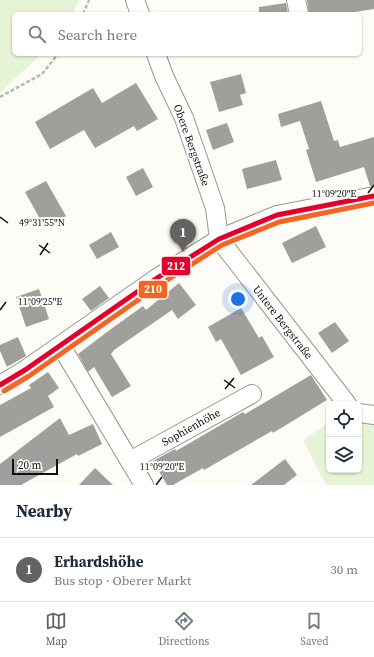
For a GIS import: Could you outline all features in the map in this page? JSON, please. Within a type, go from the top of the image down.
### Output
[{"type":"street","points":[[135,0],[139,12]]},
{"type":"street","points":[[296,0],[299,12]]},
{"type":"street","name":"Obere Bergstraße","points":[[157,56],[164,76],[184,118],[215,208],[219,239]]},
{"type":"street","points":[[0,385],[61,346],[157,278],[219,239],[277,215],[374,196]]},
{"type":"street","name":"Untere Bergstraße","points":[[219,239],[345,401]]},
{"type":"street","points":[[61,346],[144,485]]},
{"type":"street","name":"Sophienhöhe","points":[[130,461],[252,394]]},
{"type":"street","points":[[362,413],[374,415]]},
{"type":"path","points":[[84,12],[90,0]]},
{"type":"path","points":[[0,97],[42,74],[56,56]]},
{"type":"green space","points":[[0,0],[79,0],[74,12],[12,12],[12,56],[39,56],[0,93]]},
{"type":"green space","points":[[362,420],[374,423],[374,485],[326,485],[303,440],[326,424],[326,473],[362,473]]},
{"type":"building","points":[[307,0],[374,0],[374,9],[355,12],[309,12]]},
{"type":"building","points":[[286,3],[288,12],[259,12],[259,7]]},
{"type":"building","points":[[241,74],[246,93],[240,95],[243,105],[219,112],[210,82]]},
{"type":"building","points":[[136,83],[158,119],[137,131],[134,126],[95,148],[84,130],[50,149],[35,122],[93,88],[102,103]]},
{"type":"building","points":[[321,101],[334,141],[338,140],[340,147],[374,137],[374,186],[370,186],[364,167],[316,182],[306,150],[309,149],[300,121],[281,127],[278,114]]},
{"type":"building","points":[[227,123],[234,142],[213,150],[206,130]]},
{"type":"building","points":[[276,160],[282,180],[247,189],[242,169]]},
{"type":"building","points":[[143,168],[153,187],[136,196],[126,177]]},
{"type":"building","points":[[46,181],[66,216],[45,228],[25,192]]},
{"type":"building","points":[[316,226],[326,247],[292,263],[282,243]]},
{"type":"building","points":[[111,232],[119,247],[97,259],[89,245]]},
{"type":"building","points":[[179,283],[196,305],[178,319],[172,310],[114,350],[111,354],[131,386],[112,397],[94,367],[88,372],[78,354],[143,306],[146,310]]},
{"type":"building","points":[[100,286],[109,298],[91,311],[82,299]]},
{"type":"building","points":[[39,289],[49,319],[26,327],[16,297]]},
{"type":"building","points":[[241,308],[259,338],[262,336],[274,357],[241,375],[221,339],[216,342],[208,327]]},
{"type":"building","points":[[335,322],[349,341],[332,353],[318,333]]},
{"type":"building","points":[[18,337],[26,356],[7,367],[0,351],[0,345]]},
{"type":"building","points":[[48,372],[59,388],[48,396],[54,407],[0,437],[0,405],[31,388],[29,385]]},
{"type":"building","points":[[311,375],[327,400],[273,433],[272,431],[204,470],[203,468],[173,485],[167,485],[153,461],[175,449],[176,451],[243,412],[245,414]]},
{"type":"building","points":[[60,418],[69,435],[93,424],[102,444],[78,456],[77,454],[21,485],[0,485],[0,464]]},
{"type":"building","points":[[285,459],[297,475],[284,485],[251,485]]},
{"type":"building","points":[[95,468],[113,485],[79,485]]},
{"type":"transit line","name":"212","points":[[0,385],[25,370],[157,278],[219,239],[277,215],[374,196]]},
{"type":"transit line","name":"210","points":[[4,391],[29,376],[161,284],[222,245],[279,222],[374,203]]},
{"type":"place","name":"Erhardshöhe","points":[[183,252]]}]
